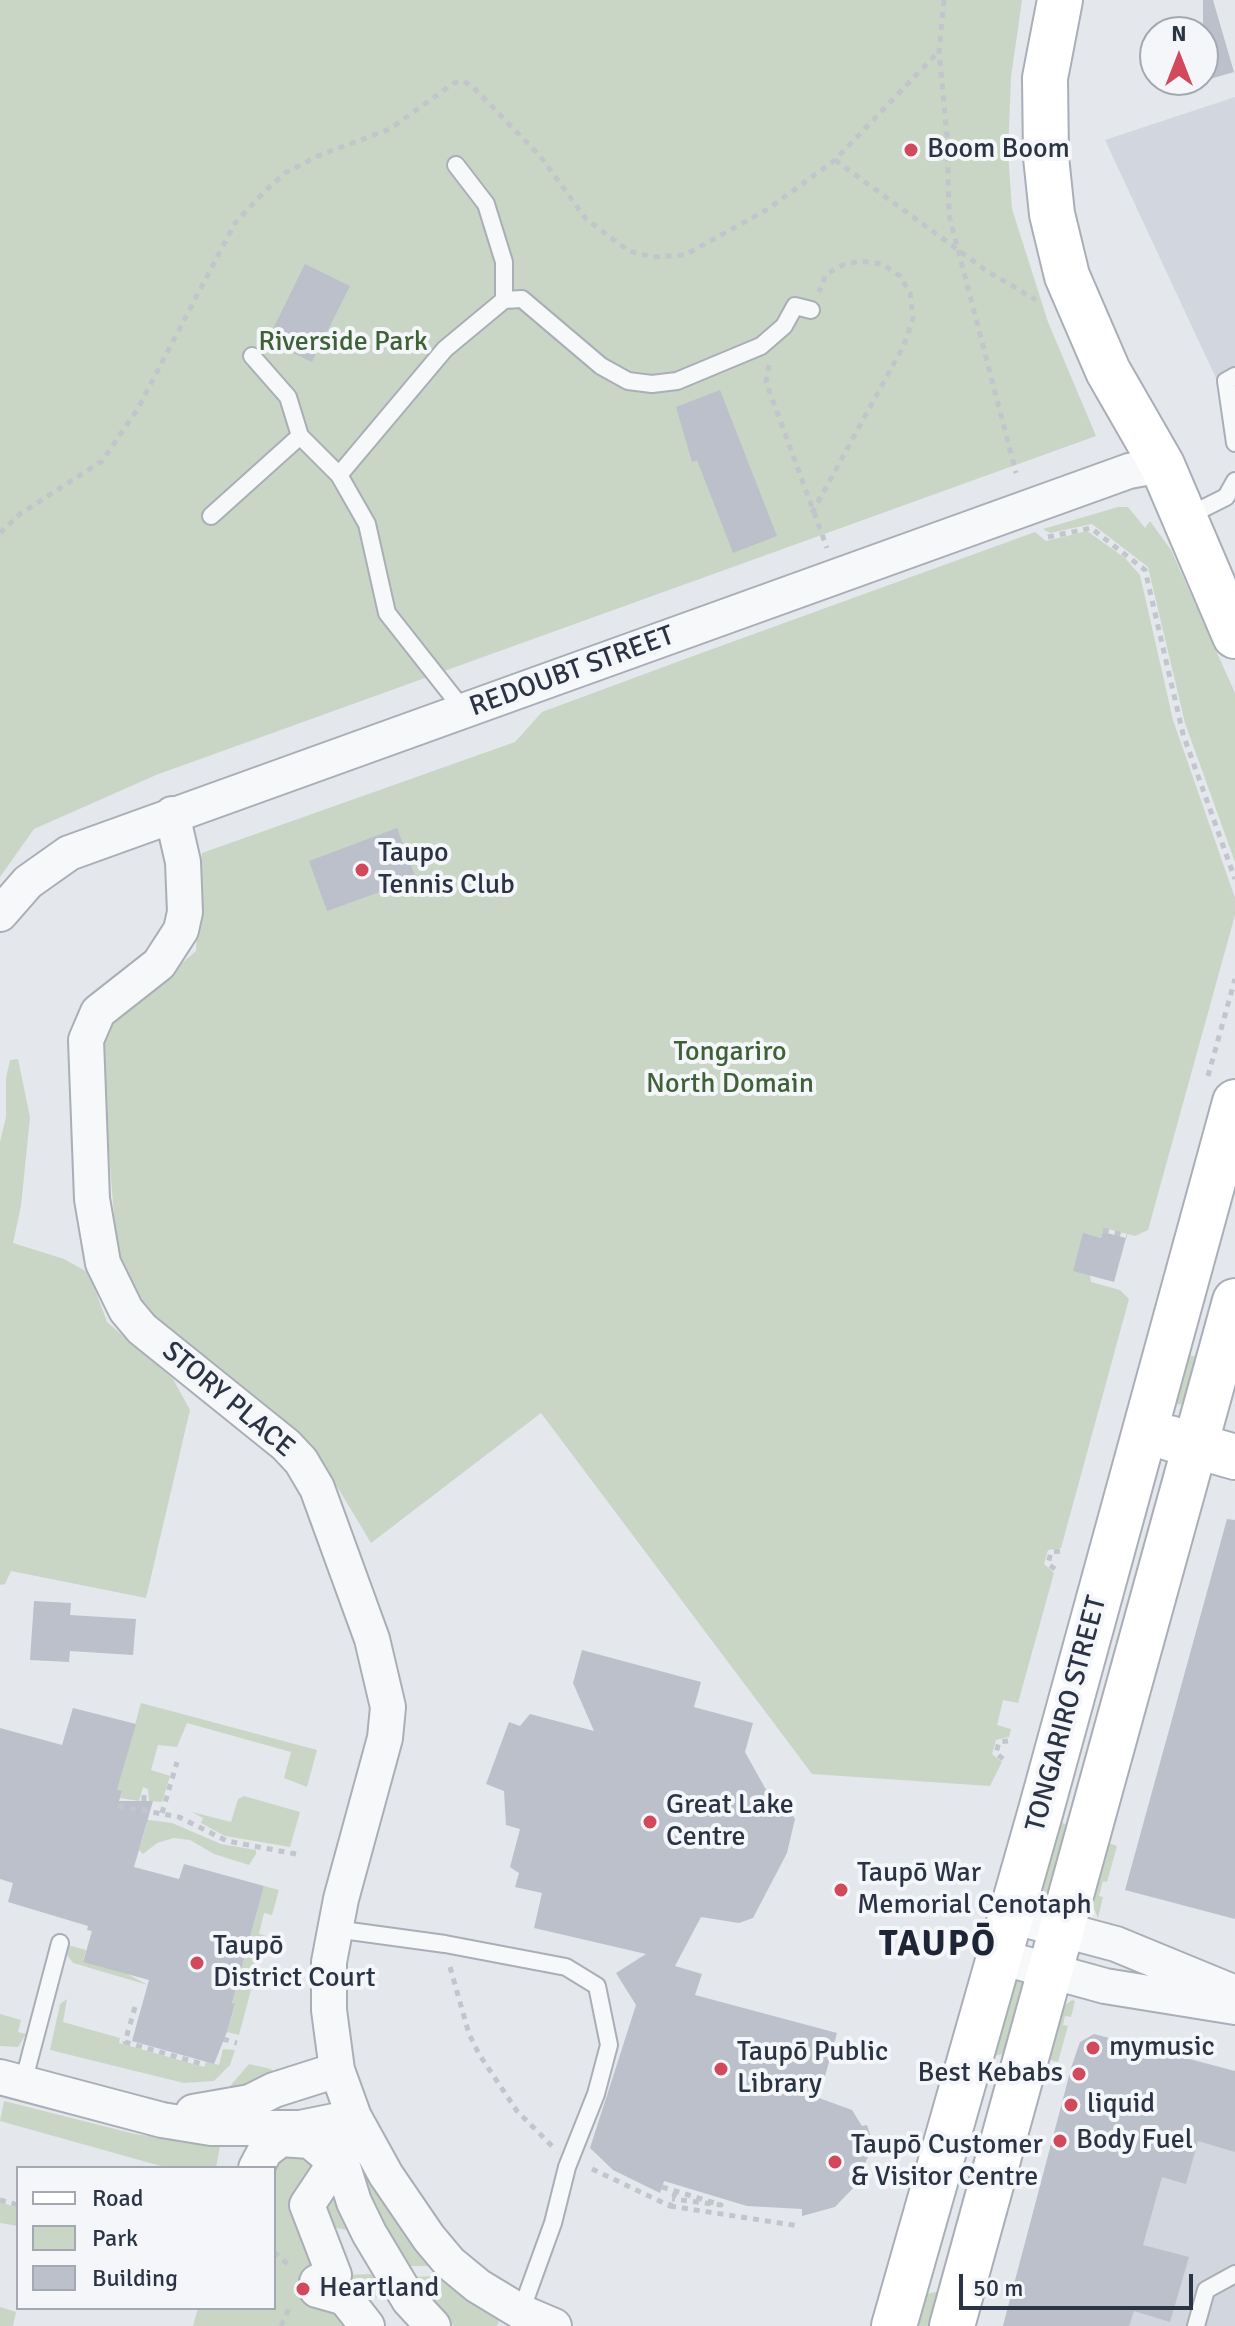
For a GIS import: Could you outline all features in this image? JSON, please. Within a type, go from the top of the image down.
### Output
[{"type":"street","points":[[1060,0],[1045,78],[1046,157],[1052,214],[1067,276],[1108,371],[1162,465],[1235,636]]},
{"type":"street","points":[[1162,465],[1235,561]]},
{"type":"street","name":"REDOUBT STREET","points":[[0,914],[28,882],[69,853],[1129,471],[1162,465]]},
{"type":"street","name":"STORY PLACE","points":[[172,814],[183,862],[185,912],[181,930],[159,964],[98,1012],[86,1040],[87,1131],[97,1237],[114,1288],[142,1329],[268,1429],[301,1461],[317,1488],[372,1639],[386,1689],[387,1720],[335,1929],[328,1987],[342,2120],[340,2162],[369,2233],[409,2300],[433,2326]]},
{"type":"street","name":"TONGARIRO STREET","points":[[894,2326],[1000,1957],[1235,1102]]},
{"type":"street","name":"TONGARIRO STREET","points":[[952,2326],[1061,1929],[1215,1451],[1235,1301]]},
{"type":"street","points":[[1144,1431],[1215,1451]]},
{"type":"street","points":[[1011,1916],[1138,1951],[1235,1993]]},
{"type":"street","points":[[1000,1957],[1127,1990],[1235,2007]]},
{"type":"street","points":[[114,2106],[168,2113],[212,2111],[250,2102],[274,2090],[337,2070]]},
{"type":"street","points":[[11,2080],[162,2120],[225,2129],[300,2128],[342,2120]]},
{"type":"street","name":"STORY PLACE","points":[[342,2120],[436,2247],[517,2319],[554,2326]]},
{"type":"street","points":[[255,2166],[260,2148],[283,2133],[312,2136],[332,2154],[338,2167],[314,2206],[340,2275],[377,2326]]},
{"type":"street","points":[[255,2166],[265,2151],[281,2139],[310,2141],[328,2156],[333,2166],[307,2205],[334,2275],[317,2282],[317,2290],[345,2298],[367,2326]]},
{"type":"lane","points":[[456,165],[486,204],[504,262],[504,300]]},
{"type":"lane","points":[[339,475],[445,349],[504,300],[522,299],[601,366],[628,381],[652,384],[677,381],[761,346],[784,326],[795,306],[811,310]]},
{"type":"lane","points":[[252,356],[288,397],[300,436],[339,475],[367,524],[387,613],[465,712]]},
{"type":"lane","points":[[1235,376],[1226,381],[1235,443]]},
{"type":"lane","points":[[211,516],[300,436]]},
{"type":"lane","points":[[1198,511],[1226,497],[1235,481]]},
{"type":"lane","points":[[335,1929],[445,1944],[566,1967],[597,1986],[609,2045],[553,2223],[517,2319]]},
{"type":"lane","points":[[11,2080],[60,1943]]},
{"type":"lane","points":[[1196,2326],[1206,2290],[1235,2274]]},
{"type":"path","points":[[944,0],[939,51],[947,135],[949,215],[954,245],[1016,473]]},
{"type":"path","points":[[0,533],[20,514],[102,461],[137,410],[221,245],[235,223],[265,191],[285,173],[320,155],[390,129],[454,83],[463,81],[472,86],[540,156],[586,219],[629,251],[652,257],[685,255],[768,209],[835,160],[939,51]]},
{"type":"path","points":[[835,160],[987,271],[1045,304]]},
{"type":"path","points":[[811,310],[826,274],[860,261],[882,264],[900,276],[910,293],[913,318],[904,345],[812,513]]},
{"type":"path","points":[[771,360],[766,382],[812,513],[839,575]]},
{"type":"path","points":[[1041,533],[1050,537],[1091,528],[1145,570],[1183,734],[1235,879]]},
{"type":"path","points":[[1230,996],[1235,979]]},
{"type":"path","points":[[1103,1230],[1127,1236]]},
{"type":"path","points":[[1055,1569],[1048,1564],[1051,1552],[1060,1551]]},
{"type":"path","points":[[1003,1759],[996,1753],[999,1742],[1008,1741]]},
{"type":"path","points":[[162,1813],[177,1762]]},
{"type":"path","points":[[144,1795],[144,1812]]},
{"type":"path","points":[[118,1806],[187,1820],[227,1841],[296,1854]]},
{"type":"path","points":[[445,1944],[469,2034],[489,2071],[543,2141],[640,2195],[799,2226]]},
{"type":"path","points":[[135,2007],[125,2042],[202,2064],[203,2061]]},
{"type":"path","points":[[223,2039],[237,2043]]},
{"type":"path","points":[[662,2187],[721,2205],[671,2203]]},
{"type":"path","points":[[671,2203],[676,2191]]},
{"type":"path","points":[[276,2254],[297,2275]]},
{"type":"path","points":[[281,2326],[283,2316],[294,2302]]},
{"type":"shaded area","points":[[1235,97],[1235,419],[1105,140]]},
{"type":"shaded area","points":[[1072,2065],[1235,2071],[1235,2326],[1003,2326]]},
{"type":"green space","name":"Riverside Park","points":[[0,0],[1022,0],[1011,77],[1008,153],[1012,209],[1048,322],[1096,436],[156,775],[34,829],[0,877]]},
{"type":"green space","points":[[1118,507],[1128,507],[1145,528],[1150,521],[1171,550],[1235,693],[1235,862],[1185,723],[1148,567],[1092,524],[1050,533],[1043,529]]},
{"type":"green space","name":"Tongariro North Domain","points":[[1087,531],[1125,558],[1140,575],[1173,720],[1235,898],[1235,915],[1148,1230],[1135,1236],[1104,1228],[1101,1238],[1083,1234],[1091,1282],[1120,1290],[1129,1299],[1061,1548],[1048,1550],[1044,1564],[1054,1573],[1018,1703],[1003,1700],[997,1725],[1011,1729],[1009,1737],[996,1740],[992,1754],[1002,1762],[990,1786],[812,1774],[541,1413],[371,1543],[314,1448],[144,1307],[117,1256],[100,1034],[196,951],[202,853],[515,742],[542,712],[685,659],[1035,532],[1046,541]]},
{"type":"green space","points":[[18,1059],[30,1117],[21,1206],[13,1243],[64,1259],[89,1273],[107,1322],[173,1379],[190,1410],[146,1598],[11,1571],[5,1584],[0,1585],[0,1142],[6,1117],[6,1078],[10,1060]]},
{"type":"green space","points":[[1175,1351],[1208,1360],[1190,1405],[1173,1404]]},
{"type":"green space","points":[[141,1703],[317,1750],[307,1787],[284,1778],[291,1752],[187,1723],[177,1747],[158,1745],[151,1770],[170,1776],[162,1802],[149,1801],[148,1789],[143,1787],[139,1801],[120,1798],[122,1792],[117,1790]]},
{"type":"green space","points":[[244,1796],[300,1812],[290,1847],[225,1836],[201,1823],[203,1818],[192,1812],[231,1822],[238,1799]]},
{"type":"green space","points":[[134,1818],[172,1823],[221,1844],[256,1850],[256,1854],[249,1865],[214,1854],[190,1840],[174,1838],[157,1843],[143,1854],[139,1850],[147,1823]]},
{"type":"green space","points":[[1045,1818],[1079,1828],[1045,1909],[1032,1905]]},
{"type":"green space","points":[[1106,1842],[1117,1846],[1107,1882],[1103,1881],[1099,1896],[1103,1897],[1098,1918],[1090,1899]]},
{"type":"green space","points":[[264,1886],[279,1890],[272,1915],[264,1913],[259,1934],[266,1936],[257,1969],[249,1968],[244,1987],[251,1990],[239,2035],[227,2032]]},
{"type":"green space","points":[[68,1945],[86,1950],[83,1961],[116,1968],[148,1985],[73,1963],[67,1955]]},
{"type":"green space","points":[[1026,1977],[1009,2052],[991,2057],[926,2294],[950,2289],[941,2326],[910,2326],[1003,1979]]},
{"type":"green space","points":[[67,1999],[63,2022],[120,2038],[119,2043],[204,2067],[206,2062],[219,2065],[223,2049],[235,2050],[230,2065],[214,2081],[184,2083],[50,2050],[60,2004]]},
{"type":"green space","points":[[1075,2001],[1071,2017],[1065,2016],[1063,2025],[1068,2026],[1058,2062],[1047,2059],[1060,2009]]},
{"type":"green space","points":[[0,2014],[21,2020],[18,2032],[26,2034],[18,2047],[0,2046]]},
{"type":"green space","points":[[249,2064],[271,2069],[278,2077],[231,2098],[230,2086]]},
{"type":"green space","points":[[4,2101],[135,2134],[220,2146],[216,2166],[161,2166],[0,2121]]},
{"type":"green space","points":[[304,2134],[352,2231],[321,2225],[340,2275],[377,2274],[392,2296],[356,2300],[377,2326],[193,2326],[197,2310],[276,2310],[276,2166],[254,2166]]},
{"type":"green space","points":[[360,2162],[436,2266],[406,2266],[400,2271],[364,2182]]},
{"type":"green space","points":[[0,2202],[16,2207],[16,2226],[0,2223]]},
{"type":"green space","points":[[441,2276],[500,2318],[497,2326],[454,2326],[422,2298],[411,2277]]},
{"type":"green space","points":[[0,2307],[16,2312],[13,2326],[0,2326]]},
{"type":"building","points":[[1203,0],[1213,0],[1218,16],[1203,16]]},
{"type":"building","points":[[1219,21],[1234,72],[1219,76]]},
{"type":"building","points":[[305,264],[350,286],[312,362],[267,341]]},
{"type":"building","points":[[720,390],[777,536],[733,553],[697,460],[692,462],[676,407]]},
{"type":"building","name":"Taupo Tennis Club","points":[[397,828],[416,879],[327,911],[309,861]]},
{"type":"building","points":[[1103,1232],[1126,1238],[1114,1282],[1073,1271],[1083,1233],[1101,1238]]},
{"type":"building","points":[[1227,1519],[1235,1520],[1235,1919],[1125,1890]]},
{"type":"building","points":[[34,1601],[71,1603],[70,1615],[136,1619],[133,1655],[70,1651],[69,1662],[30,1660]]},
{"type":"building","points":[[582,1650],[701,1682],[694,1707],[753,1723],[745,1752],[765,1788],[781,1799],[795,1819],[787,1853],[753,1918],[739,1923],[701,1917],[675,1966],[702,1974],[695,1995],[837,2033],[819,2098],[852,2110],[862,2126],[867,2125],[873,2144],[857,2184],[835,2207],[802,2216],[802,2209],[747,2206],[664,2181],[660,2193],[613,2170],[590,2148],[636,2005],[616,1973],[646,1954],[534,1928],[542,1893],[515,1887],[519,1873],[510,1867],[520,1829],[506,1825],[504,1791],[486,1784],[509,1722],[520,1726],[530,1714],[594,1731],[573,1683]]},
{"type":"building","points":[[73,1708],[136,1724],[117,1790],[122,1791],[119,1801],[153,1801],[134,1867],[179,1879],[184,1864],[264,1886],[232,2003],[235,2004],[214,2064],[132,2041],[149,1980],[83,1962],[92,1931],[87,1930],[88,1926],[8,1902],[13,1883],[0,1879],[0,1728],[62,1745]]},
{"type":"building","points":[[1094,2034],[1235,2071],[1235,2152],[1198,2141],[1186,2184],[1162,2177],[1143,2245],[1189,2257],[1170,2322],[1134,2311],[1129,2326],[1003,2326],[1072,2065],[1080,2042]]},
{"type":"place","name":"Boom Boom","points":[[911,150]]},
{"type":"place","name":"Taupo Tennis Club","points":[[362,870]]},
{"type":"place","name":"Great Lake Centre","points":[[650,1822]]},
{"type":"place","name":"Taupō War Memorial Cenotaph","points":[[841,1890]]},
{"type":"place","name":"Taupō District Court","points":[[197,1963]]},
{"type":"place","name":"mymusic","points":[[1093,2048]]},
{"type":"place","name":"Taupō Public Library","points":[[721,2069]]},
{"type":"place","name":"Best Kebabs","points":[[1079,2074]]},
{"type":"place","name":"liquid","points":[[1071,2105]]},
{"type":"place","name":"Body Fuel","points":[[1060,2141]]},
{"type":"place","name":"Taupō Customer & Visitor Centre","points":[[835,2162]]},
{"type":"place","name":"Heartland","points":[[303,2289]]},
{"type":"district","name":"TAUPŌ","points":[[938,1946]]}]
